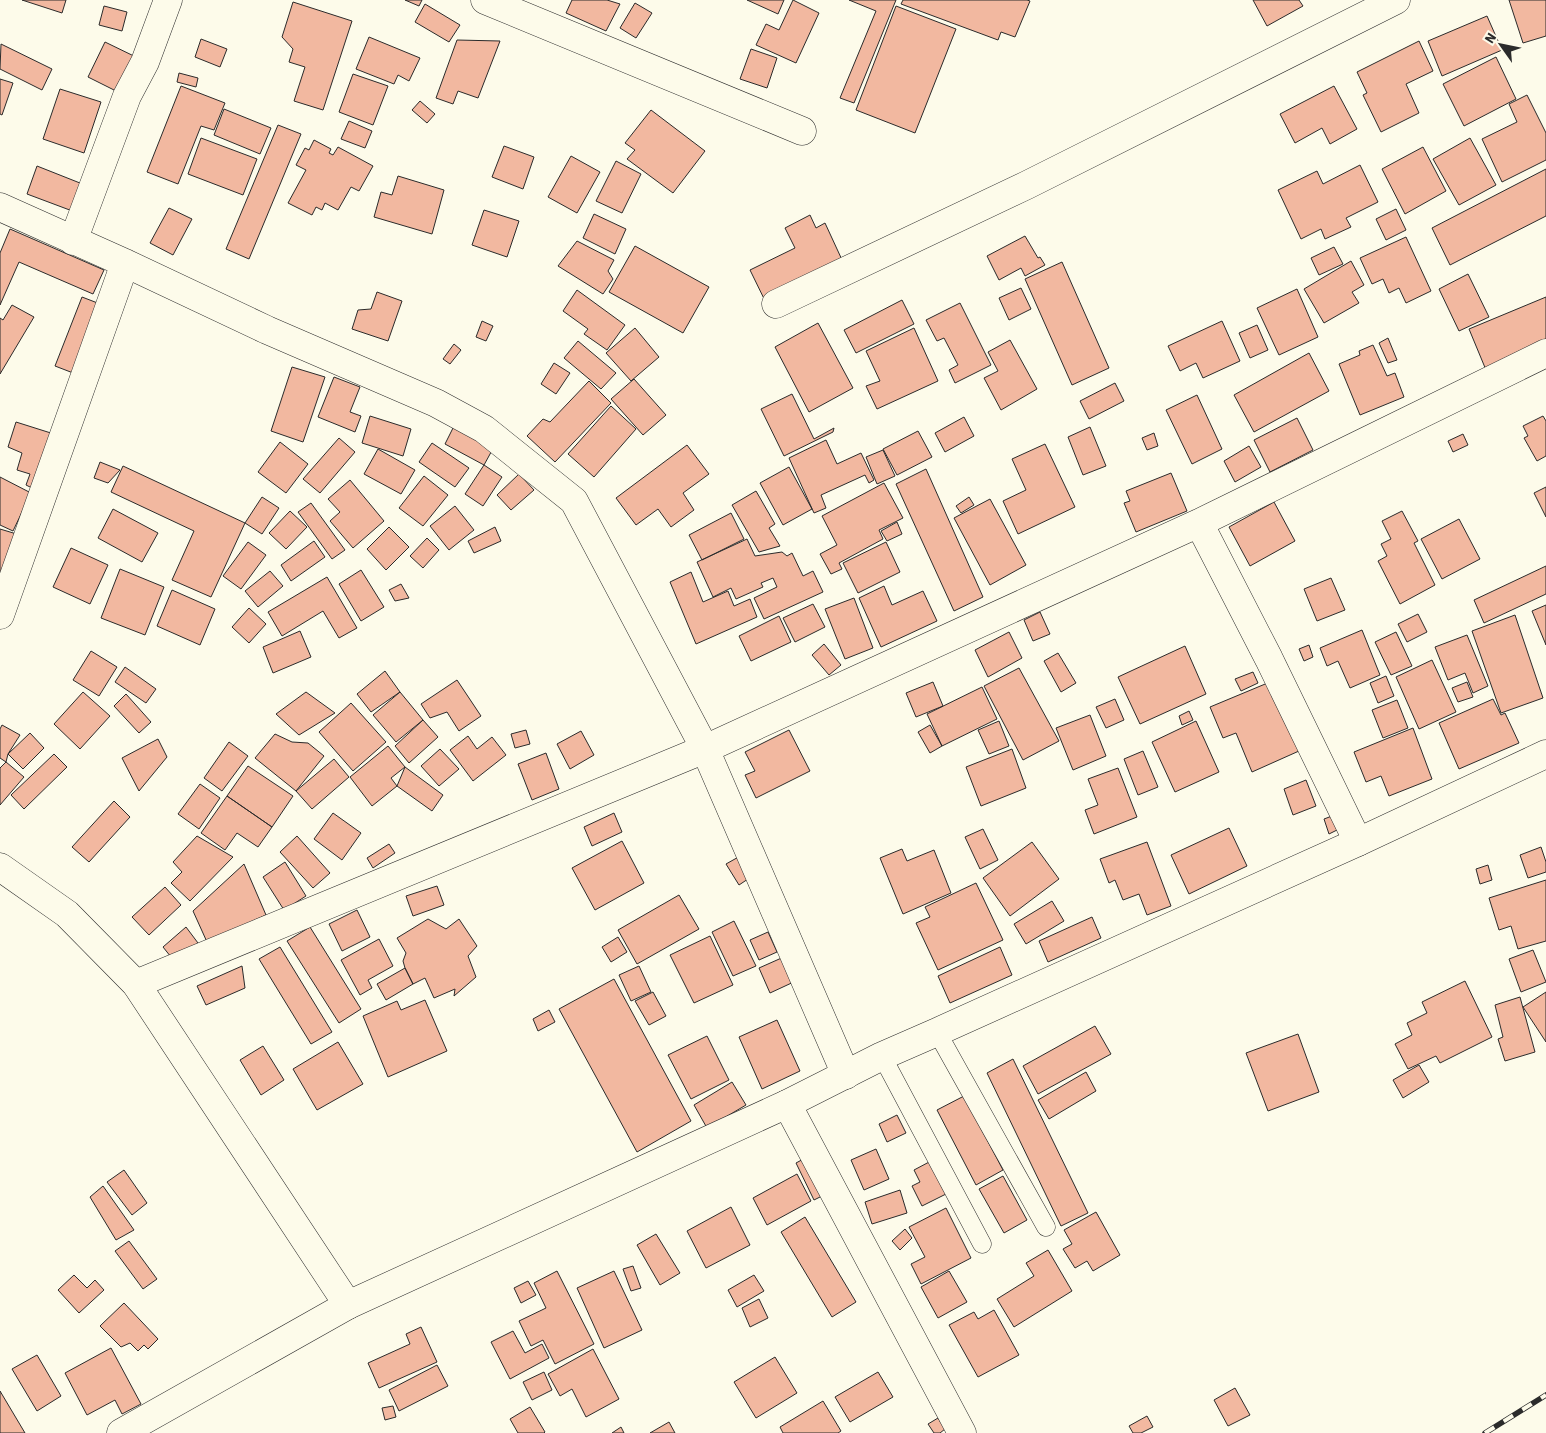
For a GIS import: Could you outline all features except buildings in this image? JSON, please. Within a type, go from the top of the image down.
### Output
[{"type":"street","points":[[73,241],[127,96],[145,62],[168,0]]},
{"type":"street","points":[[485,0],[524,7],[802,131]]},
{"type":"street","points":[[776,304],[1027,185],[1396,0]]},
{"type":"street","points":[[0,207],[267,330],[436,403],[484,429],[574,500],[705,749],[846,1075]]},
{"type":"street","points":[[0,615],[125,263]]},
{"type":"street","points":[[136,984],[705,749],[1199,523],[1546,353]]},
{"type":"street","points":[[1199,523],[1269,659],[1358,842]]},
{"type":"street","points":[[121,1433],[348,1305],[788,1104],[882,1056],[1358,842],[1546,754]]},
{"type":"street","points":[[0,867],[67,914],[136,984],[348,1305]]},
{"type":"street","points":[[788,1104],[962,1433]]},
{"type":"lane","points":[[937,1032],[1046,1228]]},
{"type":"lane","points":[[882,1056],[982,1244]]},
{"type":"railway","points":[[1485,1433],[1546,1395]]}]
